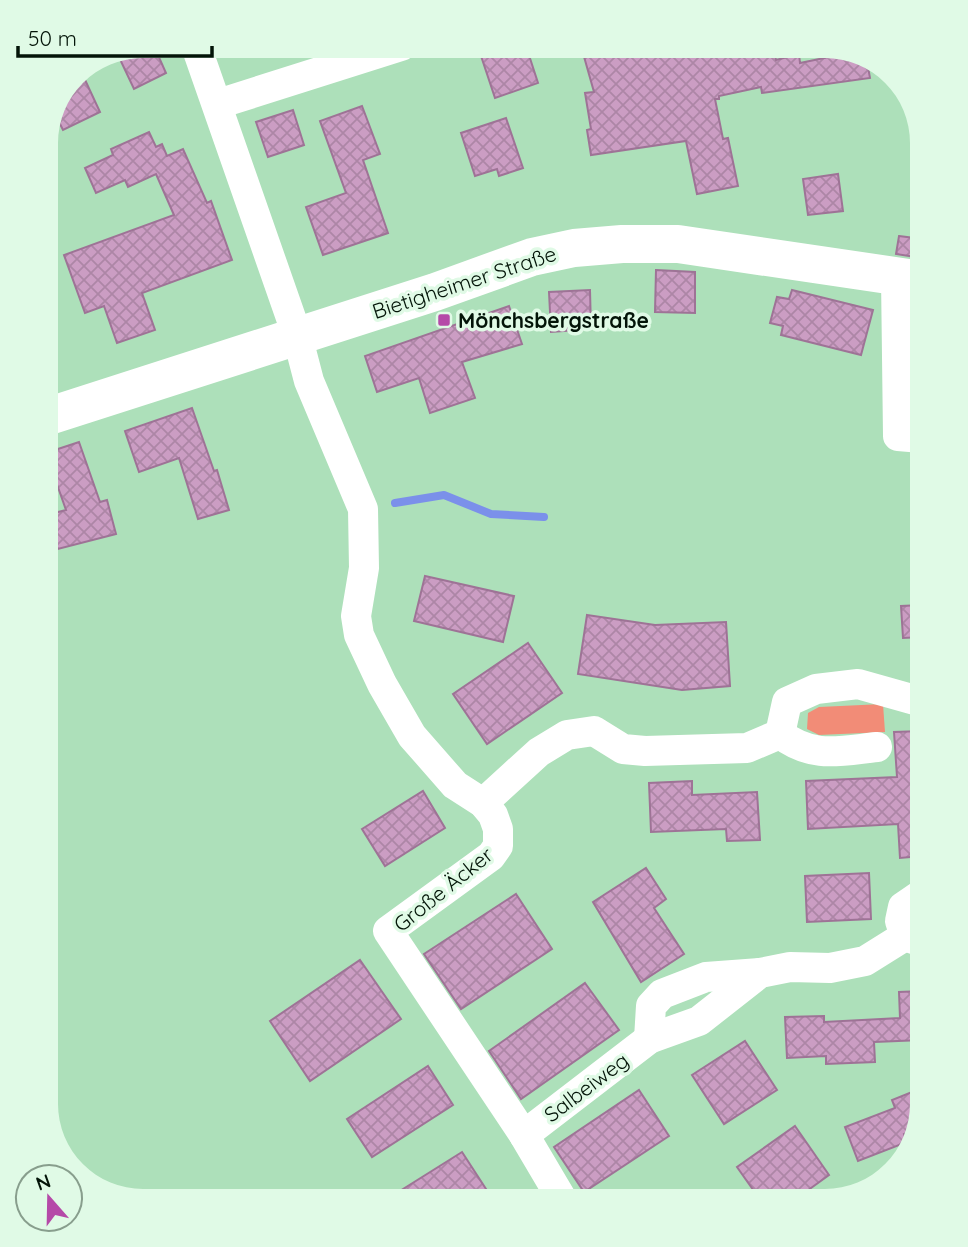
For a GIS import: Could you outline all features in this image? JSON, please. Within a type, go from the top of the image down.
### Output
[{"type":"street","points":[[201,58],[297,335],[309,380],[363,509],[364,568],[356,616],[359,635],[382,684],[412,736],[455,785],[483,803],[539,752],[567,735],[594,731],[623,749],[645,751],[747,748],[780,734]]},
{"type":"street","points":[[218,104],[363,58]]},
{"type":"street","name":"Bietigheimer Straße","points":[[58,413],[435,292],[532,257],[575,248],[622,244],[677,244],[909,278],[898,436],[910,437]]},
{"type":"street","points":[[780,734],[788,702],[816,688],[858,684],[910,699]]},
{"type":"street","points":[[780,734],[804,749],[822,753],[877,747]]},
{"type":"street","name":"Große Äcker","points":[[483,803],[493,815],[498,830],[498,846],[491,856],[388,931],[524,1135],[556,1189]]},
{"type":"street","name":"Salbeiweg","points":[[910,902],[903,907],[900,921],[910,934]]},
{"type":"street","name":"Salbeiweg","points":[[524,1135],[649,1039],[699,1021],[761,973],[790,967],[830,968],[864,961],[910,941]]},
{"type":"shaded area","points":[[883,704],[885,732],[819,735],[807,729],[808,713],[819,707]]},
{"type":"building","points":[[159,58],[166,73],[134,89],[121,61]]},
{"type":"building","points":[[482,58],[530,58],[538,83],[495,98]]},
{"type":"building","points":[[584,58],[799,58],[800,63],[831,58],[868,69],[870,78],[762,93],[761,87],[719,96],[719,99],[715,99],[723,139],[728,138],[738,186],[697,194],[686,141],[591,155],[587,130],[591,129],[585,93],[594,92]]},
{"type":"building","points":[[85,81],[100,112],[63,130],[60,125],[67,105]]},
{"type":"building","points":[[362,106],[380,154],[363,160],[388,233],[323,255],[306,207],[346,193],[320,121]]},
{"type":"building","points":[[293,110],[304,145],[268,157],[256,122]]},
{"type":"building","points":[[506,118],[523,168],[499,176],[497,169],[475,176],[461,133]]},
{"type":"building","points":[[149,132],[156,147],[162,144],[167,156],[183,149],[207,203],[211,201],[232,260],[142,293],[155,330],[117,343],[104,306],[85,313],[64,255],[174,215],[156,174],[128,187],[125,180],[96,193],[85,168],[113,155],[111,149]]},
{"type":"building","points":[[838,174],[843,211],[808,215],[803,179]]},
{"type":"building","points":[[899,236],[910,237],[910,256],[896,254]]},
{"type":"building","points":[[656,270],[695,272],[695,313],[655,312]]},
{"type":"building","points":[[590,290],[591,329],[551,332],[549,292]]},
{"type":"building","points":[[792,290],[873,310],[861,355],[781,335],[783,326],[770,323],[777,297],[789,299]]},
{"type":"building","points":[[509,306],[522,344],[462,362],[475,398],[430,413],[419,378],[377,392],[365,356]]},
{"type":"building","points":[[192,408],[214,471],[217,470],[229,510],[198,519],[179,458],[139,472],[125,431]]},
{"type":"building","points":[[79,442],[100,502],[107,500],[116,534],[58,549],[58,512],[66,510],[58,487],[58,449]]},
{"type":"building","points":[[425,576],[514,596],[503,642],[414,621]]},
{"type":"building","points":[[901,606],[910,606],[910,638],[903,638]]},
{"type":"building","points":[[587,615],[655,625],[726,622],[730,686],[682,690],[578,674]]},
{"type":"building","points":[[528,643],[562,693],[487,744],[453,694]]},
{"type":"building","points":[[910,731],[910,857],[900,858],[898,824],[808,829],[806,781],[897,777],[894,732]]},
{"type":"building","points":[[692,781],[692,795],[757,792],[760,840],[727,841],[726,829],[651,832],[649,783]]},
{"type":"building","points":[[423,791],[445,828],[385,866],[362,829]]},
{"type":"building","points":[[646,868],[666,899],[654,908],[684,954],[641,982],[593,902]]},
{"type":"building","points":[[869,873],[871,919],[807,922],[805,876]]},
{"type":"building","points":[[516,894],[552,949],[461,1009],[424,954]]},
{"type":"building","points":[[360,960],[401,1019],[310,1081],[270,1021]]},
{"type":"building","points":[[585,983],[619,1030],[521,1099],[489,1051]]},
{"type":"building","points":[[899,992],[910,992],[910,1040],[874,1042],[875,1062],[826,1064],[826,1056],[787,1058],[785,1017],[824,1016],[824,1022],[900,1018]]},
{"type":"building","points":[[745,1041],[777,1090],[724,1124],[692,1075]]},
{"type":"building","points":[[428,1066],[453,1105],[372,1157],[347,1119]]},
{"type":"building","points":[[639,1090],[669,1136],[589,1189],[582,1189],[554,1147]]},
{"type":"building","points":[[910,1093],[910,1115],[900,1145],[858,1161],[845,1127],[895,1108],[892,1100]]},
{"type":"building","points":[[795,1126],[829,1175],[810,1189],[753,1189],[737,1167]]},
{"type":"building","points":[[462,1152],[486,1189],[403,1189]]},
{"type":"waterway","points":[[395,503],[444,495],[491,514],[544,517]]},
{"type":"place","name":"Mönchsbergstraße","points":[[444,320]]}]
